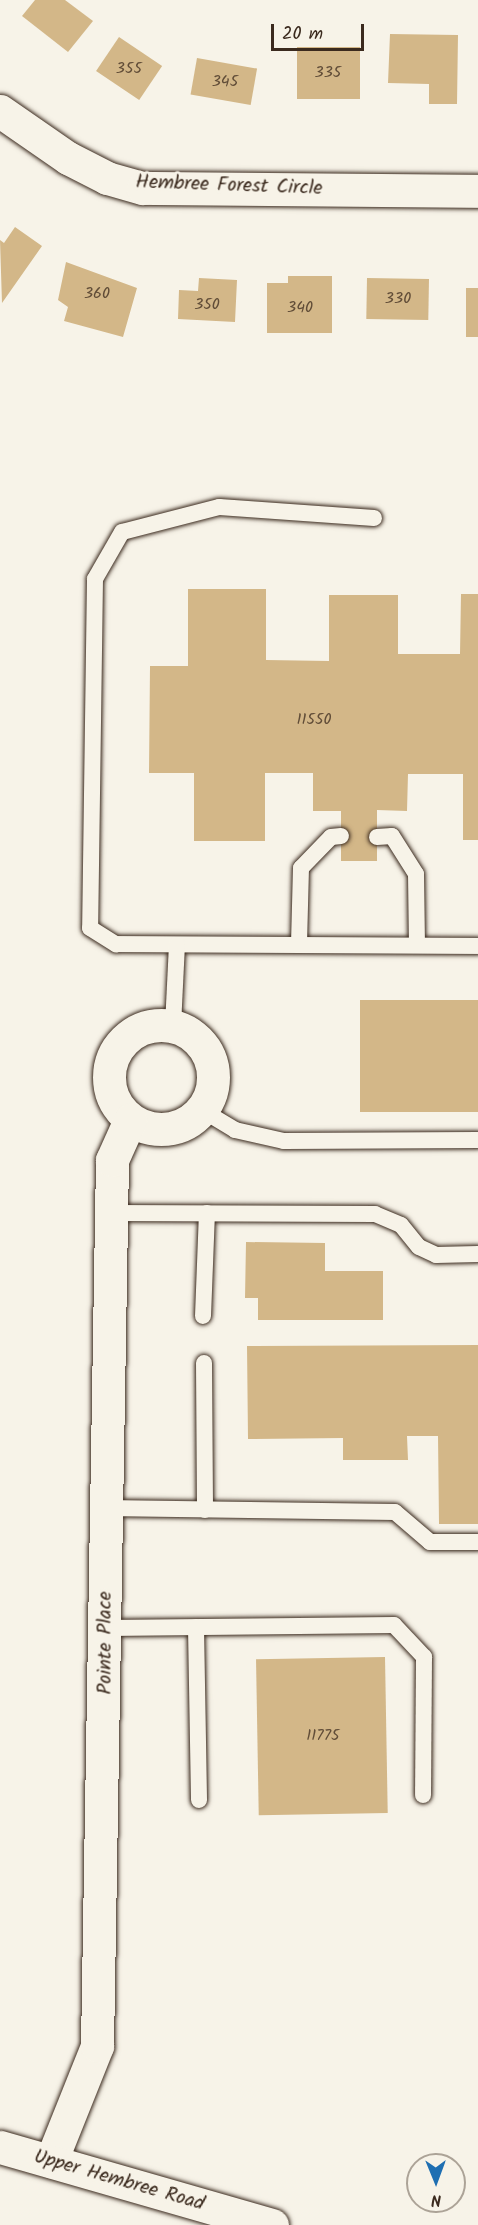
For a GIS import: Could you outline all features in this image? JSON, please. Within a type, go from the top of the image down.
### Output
[{"type":"street","name":"Hembree Forest Circle","points":[[0,111],[68,158],[107,178],[143,188],[478,191]]},
{"type":"street","points":[[173,1026],[199,1041],[212,1066],[210,1097],[202,1110],[175,1128],[144,1127],[130,1120],[112,1098],[112,1056],[131,1034],[173,1026]]},
{"type":"street","name":"Pointe Place","points":[[51,2162],[97,2046],[107,1628],[104,1508],[110,1213],[112,1160],[130,1120]]},
{"type":"street","name":"Upper Hembree Road","points":[[0,2147],[272,2225]]},
{"type":"lane","points":[[374,518],[219,507],[122,532],[95,579],[90,928],[116,944],[478,946]]},
{"type":"lane","points":[[299,944],[301,868],[331,837],[341,836]]},
{"type":"lane","points":[[377,837],[392,836],[416,874],[417,945]]},
{"type":"lane","points":[[173,1026],[177,945]]},
{"type":"lane","points":[[202,1110],[235,1130],[285,1141],[478,1140]]},
{"type":"lane","points":[[110,1213],[375,1214],[401,1225],[419,1247],[436,1255],[478,1254]]},
{"type":"lane","points":[[203,1316],[207,1213]]},
{"type":"lane","points":[[204,1363],[205,1510]]},
{"type":"lane","points":[[104,1508],[395,1512],[430,1542],[478,1542]]},
{"type":"lane","points":[[107,1628],[394,1625],[424,1657],[423,1795]]},
{"type":"lane","points":[[196,1627],[199,1800]]},
{"type":"building","points":[[35,0],[65,0],[93,21],[68,52],[22,16]]},
{"type":"building","points":[[390,34],[458,35],[457,104],[429,104],[429,84],[388,83]]},
{"type":"building","points":[[119,37],[162,66],[139,100],[96,71]]},
{"type":"building","points":[[297,47],[360,47],[360,99],[297,99]]},
{"type":"building","points":[[197,58],[257,69],[251,105],[191,94]]},
{"type":"building","points":[[15,227],[42,246],[2,303],[0,240],[4,243]]},
{"type":"building","points":[[66,262],[137,288],[123,337],[64,321],[68,307],[58,300]]},
{"type":"building","points":[[288,276],[332,276],[332,333],[267,333],[267,283],[288,283]]},
{"type":"building","points":[[199,278],[237,280],[235,322],[178,319],[179,290],[198,291]]},
{"type":"building","points":[[367,278],[429,279],[428,320],[366,319]]},
{"type":"building","points":[[466,288],[478,288],[478,337],[466,337]]},
{"type":"building","points":[[188,589],[266,589],[266,660],[329,661],[329,595],[398,595],[398,654],[460,654],[461,594],[478,594],[478,840],[463,840],[463,774],[408,774],[407,811],[377,810],[377,861],[341,861],[341,811],[313,811],[313,773],[265,773],[265,841],[194,841],[194,773],[149,773],[150,666],[188,666]]},
{"type":"building","points":[[360,1000],[478,1000],[478,1112],[360,1112]]},
{"type":"building","points":[[246,1242],[325,1243],[325,1271],[383,1271],[383,1320],[258,1320],[258,1298],[245,1298]]},
{"type":"building","points":[[478,1345],[478,1524],[439,1524],[438,1436],[407,1436],[408,1460],[343,1460],[343,1438],[248,1439],[247,1346]]},
{"type":"building","points":[[385,1657],[388,1813],[259,1815],[256,1659]]}]
